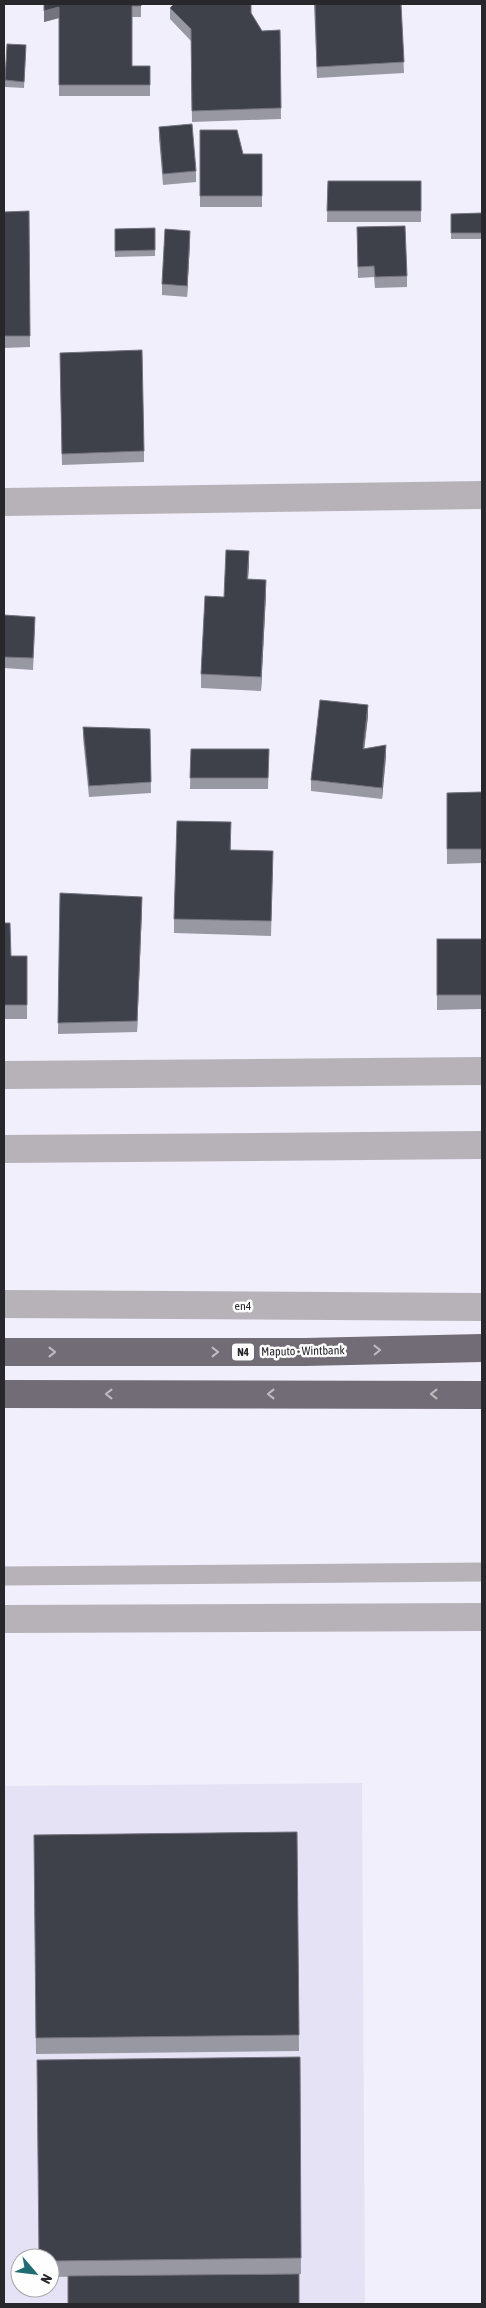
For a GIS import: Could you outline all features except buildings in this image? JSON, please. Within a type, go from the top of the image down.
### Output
[{"type":"highway","name":"Maputo - Wintbank","points":[[4,1352],[305,1352],[482,1348]]},
{"type":"highway","points":[[4,1394],[482,1395]]},
{"type":"street","points":[[4,502],[482,495]]},
{"type":"street","points":[[4,1075],[482,1071]]},
{"type":"street","points":[[4,1149],[482,1145]]},
{"type":"street","name":"en4","points":[[4,1304],[482,1308]]},
{"type":"street","points":[[4,1619],[482,1616]]},
{"type":"lane","points":[[4,1576],[482,1572]]},
{"type":"shaded area","points":[[362,1783],[365,2304],[4,2304],[4,1786]]}]
